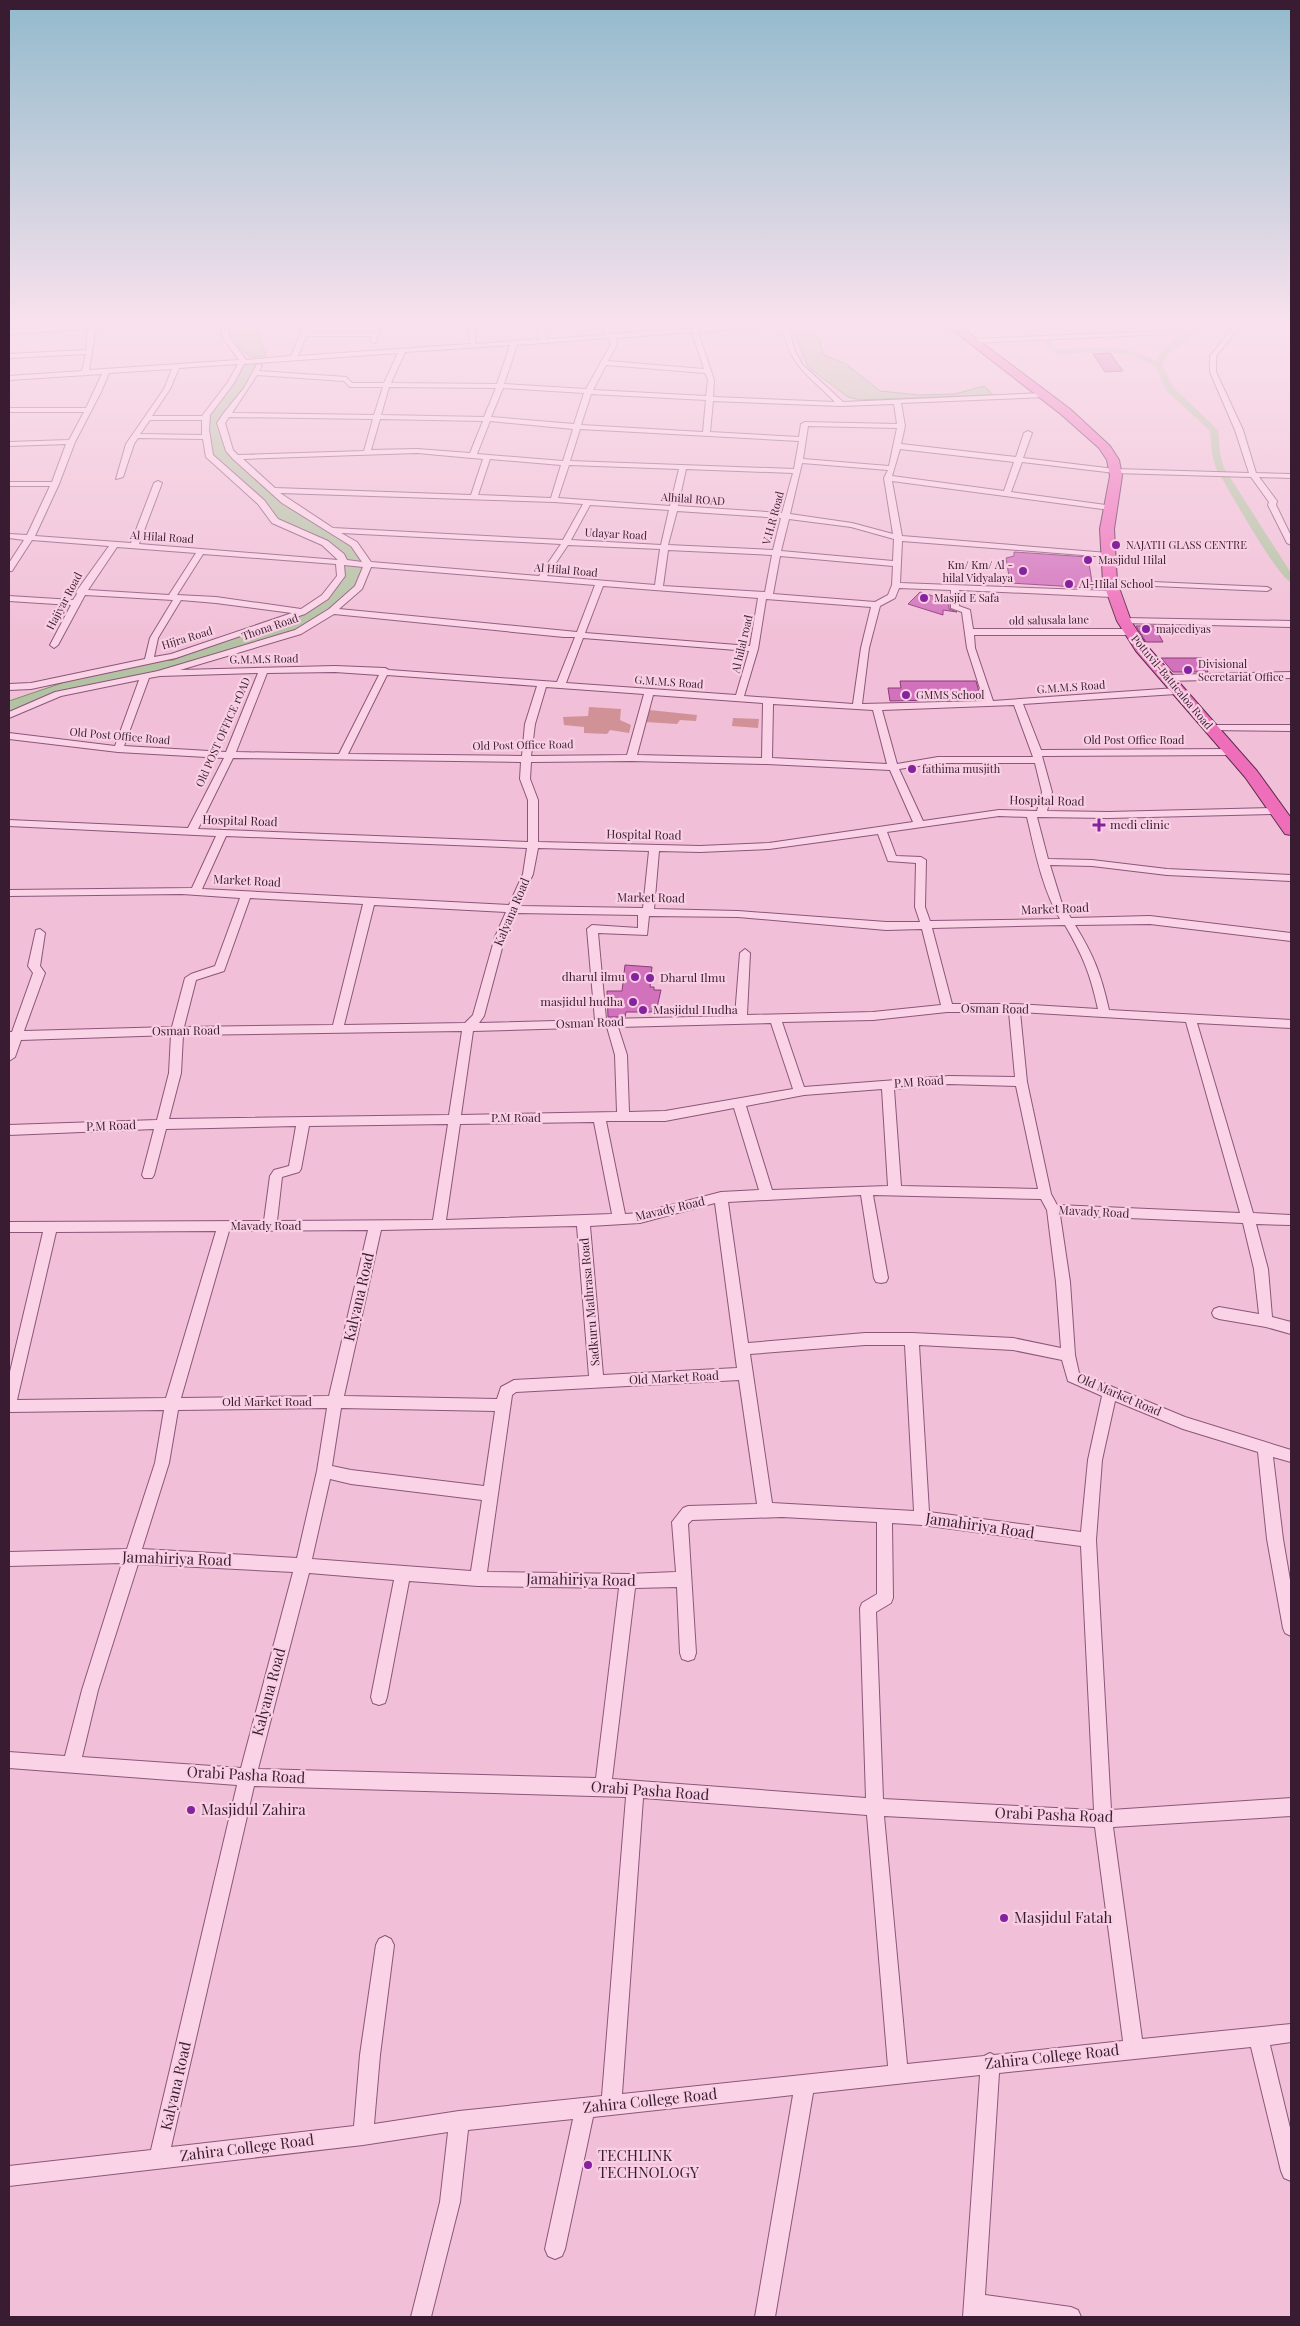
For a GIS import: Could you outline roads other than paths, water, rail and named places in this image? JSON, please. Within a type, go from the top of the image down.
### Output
[{"type":"highway","points":[[1085,430],[1101,443],[1113,460],[1116,471]]},
{"type":"highway","name":"Pottuvil-Batticaloa Road","points":[[1116,471],[1107,529],[1108,555],[1111,588],[1127,627],[1165,678],[1232,752],[1291,830]]},
{"type":"street","points":[[9,569],[30,537],[78,430]]},
{"type":"street","points":[[119,477],[130,444],[140,430]]},
{"type":"street","points":[[206,430],[209,455],[218,465],[233,474],[261,502],[275,520],[326,543],[341,556],[342,562]]},
{"type":"street","points":[[223,430],[230,451],[236,457],[254,470],[285,501],[354,544],[368,564]]},
{"type":"street","points":[[367,452],[374,430]]},
{"type":"street","points":[[474,455],[483,430]]},
{"type":"street","points":[[554,500],[565,463],[578,430]]},
{"type":"street","points":[[625,430],[802,439],[804,430]]},
{"type":"street","points":[[706,430],[706,434]]},
{"type":"street","points":[[857,707],[865,648],[876,604],[892,596],[896,585],[898,538],[888,478],[900,430]]},
{"type":"street","points":[[1239,430],[1251,475],[1270,500],[1274,501],[1272,505],[1291,543]]},
{"type":"street","points":[[1007,494],[1028,433]]},
{"type":"street","points":[[136,436],[206,437]]},
{"type":"street","name":"V.H.R Road","points":[[766,594],[797,470],[802,439]]},
{"type":"street","points":[[9,444],[71,442]]},
{"type":"street","points":[[897,446],[1116,471],[1291,476]]},
{"type":"street","points":[[236,457],[417,451],[565,463],[797,470]]},
{"type":"street","points":[[474,496],[487,456]]},
{"type":"street","points":[[799,461],[892,468]]},
{"type":"street","points":[[659,588],[664,547],[682,468]]},
{"type":"street","points":[[888,478],[1110,508]]},
{"type":"street","points":[[134,546],[158,483]]},
{"type":"street","points":[[9,484],[55,484]]},
{"type":"street","name":"Alhilal ROAD","points":[[273,490],[554,500],[786,516],[852,525],[898,538],[1108,555]]},
{"type":"street","points":[[541,579],[566,542],[588,502]]},
{"type":"street","name":"Udayar Road","points":[[333,530],[776,553],[898,564]]},
{"type":"street","name":"Al Hilal Road","points":[[9,536],[600,584],[766,594],[876,604]]},
{"type":"street","name":"Hajiyar Road","points":[[54,644],[70,616],[80,592],[100,560],[114,544]]},
{"type":"street","points":[[149,661],[154,638],[201,551]]},
{"type":"street","name":"Hijra Road","points":[[9,687],[31,686],[173,656],[302,612],[325,597],[341,576],[342,562]]},
{"type":"street","name":"Thona Road","points":[[9,715],[58,694],[160,673],[298,632],[332,611],[359,587],[368,564]]},
{"type":"street","points":[[561,685],[600,584]]},
{"type":"street","points":[[896,585],[1267,589]]},
{"type":"street","points":[[955,587],[955,608],[966,610],[971,648],[990,704]]},
{"type":"street","points":[[80,592],[175,597],[302,612]]},
{"type":"street","name":"Al hilal road","points":[[739,699],[754,649],[766,594]]},
{"type":"street","points":[[9,599],[74,603]]},
{"type":"street","points":[[332,611],[581,635],[754,649]]},
{"type":"street","name":"old salusala lane","points":[[968,632],[1291,624]]},
{"type":"street","name":"G.M.M.S Road","points":[[160,673],[335,669],[857,707],[990,704],[1176,691]]},
{"type":"street","name":"Old POST OFFICE rOAD","points":[[191,832],[230,755],[264,670]]},
{"type":"street","points":[[342,757],[385,672]]},
{"type":"street","points":[[1165,678],[1291,675]]},
{"type":"street","points":[[118,749],[145,676]]},
{"type":"street","name":"Kalyana Road","points":[[439,1225],[453,1118],[468,1028],[478,1016],[500,937],[528,874],[533,845],[533,800],[525,779],[526,759],[530,724],[543,683]]},
{"type":"street","points":[[631,758],[649,692]]},
{"type":"street","points":[[767,761],[768,701]]},
{"type":"street","points":[[1017,702],[1038,756],[1047,792],[1036,814],[1043,862],[1058,904],[1088,955],[1097,980],[1104,1012]]},
{"type":"street","points":[[878,707],[893,767],[919,824]]},
{"type":"street","points":[[1210,728],[1291,728]]},
{"type":"street","name":"Old Post Office Road","points":[[9,736],[118,749],[230,755],[526,759],[631,758],[767,761],[893,767],[938,760],[1232,752]]},
{"type":"street","name":"Hospital Road","points":[[9,822],[191,832],[533,845],[700,849],[769,846],[999,813],[1277,811]]},
{"type":"street","points":[[881,829],[892,859],[922,860],[920,907],[947,1008]]},
{"type":"street","points":[[195,892],[222,833]]},
{"type":"street","points":[[623,1117],[621,1056],[606,1022],[592,929],[643,932],[654,847]]},
{"type":"street","points":[[1043,862],[1092,863],[1167,872],[1291,878]]},
{"type":"street","name":"Market Road","points":[[9,894],[195,892],[514,909],[738,914],[886,926],[1150,920],[1291,937]]},
{"type":"street","name":"Market Road","points":[[177,1031],[191,978],[199,974],[215,972],[220,968],[246,895]]},
{"type":"street","points":[[336,1030],[369,902]]},
{"type":"street","points":[[9,1057],[13,1036],[39,973],[34,966],[40,932]]},
{"type":"street","points":[[741,1020],[745,953]]},
{"type":"street","name":"Osman Road","points":[[13,1036],[177,1031],[468,1028],[606,1022],[741,1020],[873,1016],[947,1008],[1014,1008],[1104,1012],[1291,1024]]},
{"type":"street","points":[[1014,1008],[1021,1082],[1045,1194]]},
{"type":"street","points":[[1190,1017],[1261,1269],[1266,1321]]},
{"type":"street","points":[[775,1018],[800,1092]]},
{"type":"street","points":[[148,1175],[175,1073],[177,1031]]},
{"type":"street","name":"P.M Road","points":[[9,1130],[162,1124],[665,1116],[800,1092],[950,1080],[1021,1082]]},
{"type":"street","points":[[888,1084],[895,1190]]},
{"type":"street","points":[[739,1103],[767,1195]]},
{"type":"street","points":[[599,1117],[606,1159],[620,1219]]},
{"type":"street","points":[[270,1226],[276,1176],[278,1173],[295,1169],[304,1123]]},
{"type":"street","points":[[866,1190],[881,1278]]},
{"type":"street","name":"Mavady Road","points":[[9,1226],[376,1226],[584,1221],[640,1218],[721,1197],[866,1190],[1045,1194],[1053,1210],[1291,1220]]},
{"type":"street","points":[[721,1197],[765,1510]]},
{"type":"street","points":[[742,1349],[866,1339],[912,1339],[1013,1344],[1068,1355],[1064,1282],[1053,1210]]},
{"type":"street","name":"Sadkuru Mathrasa Road","points":[[584,1221],[597,1382]]},
{"type":"street","points":[[72,1763],[90,1690],[162,1463],[172,1403],[224,1226]]},
{"type":"street","name":"Kalyana Road","points":[[159,2158],[247,1777],[302,1565],[324,1471],[335,1402],[376,1226]]},
{"type":"street","points":[[9,1406],[50,1227]]},
{"type":"street","points":[[1218,1313],[1266,1321],[1291,1328]]},
{"type":"street","points":[[912,1339],[922,1518]]},
{"type":"street","name":"Old Market Road","points":[[1068,1355],[1073,1377],[1183,1423],[1291,1456]]},
{"type":"street","name":"Old Market Road","points":[[9,1406],[335,1402],[503,1405],[506,1391],[514,1386],[745,1374]]},
{"type":"street","points":[[1110,1392],[1096,1460],[1088,1540],[1103,1819],[1134,2049]]},
{"type":"street","points":[[478,1578],[503,1405]]},
{"type":"street","points":[[1265,1449],[1275,1539],[1291,1628]]},
{"type":"street","points":[[324,1471],[360,1478],[491,1494]]},
{"type":"street","name":"Jamahiriya Road","points":[[9,1560],[131,1556],[302,1565],[478,1578],[628,1581],[684,1579],[680,1522],[683,1516],[688,1513],[765,1510],[922,1518],[1088,1540]]},
{"type":"street","points":[[884,1515],[886,1598],[868,1608],[875,1807],[898,2073]]},
{"type":"street","points":[[379,1698],[402,1573]]},
{"type":"street","points":[[684,1579],[688,1653]]},
{"type":"street","points":[[603,1787],[628,1581]]},
{"type":"street","name":"Orabi Pasha Road","points":[[9,1760],[247,1777],[603,1787],[875,1807],[1103,1819],[1291,1807]]},
{"type":"street","points":[[611,2106],[635,1789]]},
{"type":"street","points":[[363,2135],[370,2054],[385,1945]]},
{"type":"street","name":"Zahira College Road","points":[[9,2176],[363,2135],[459,2121],[1291,2032]]},
{"type":"street","points":[[1258,2036],[1291,2171]]},
{"type":"street","points":[[990,2063],[974,2310],[1071,2317]]},
{"type":"street","points":[[765,2317],[805,2084]]},
{"type":"street","points":[[555,2249],[585,2109]]},
{"type":"street","points":[[421,2317],[450,2202],[459,2121]]},
{"type":"waterway","points":[[1214,430],[1216,454],[1220,468],[1280,566],[1291,579]]},
{"type":"place","name":"NAJATH GLASS CENTRE","points":[[1116,545]]},
{"type":"place","name":"Masjidul Hilal","points":[[1088,560]]},
{"type":"place","name":"Km/ Km/ Al - hilal Vidyalaya","points":[[1023,571]]},
{"type":"place","name":"Al-Hilal School","points":[[1069,584]]},
{"type":"place","name":"Masjid E Safa","points":[[924,598]]},
{"type":"place","name":"majeediyas","points":[[1146,629]]},
{"type":"place","name":"Divisional Secretariat Office","points":[[1188,670]]},
{"type":"place","name":"GMMS School","points":[[906,695]]},
{"type":"place","name":"fathima musjith","points":[[912,769]]},
{"type":"place","name":"medi clinic","points":[[1099,825]]},
{"type":"place","name":"dharul ilmu","points":[[635,977]]},
{"type":"place","name":"Dharul Ilmu","points":[[650,978]]},
{"type":"place","name":"masjidul hudha","points":[[633,1002]]},
{"type":"place","name":"Masjidul Hudha","points":[[643,1010]]},
{"type":"place","name":"Masjidul Zahira","points":[[191,1810]]},
{"type":"place","name":"Masjidul Fatah","points":[[1004,1918]]},
{"type":"place","name":"TECHLINK TECHNOLOGY","points":[[588,2165]]}]
